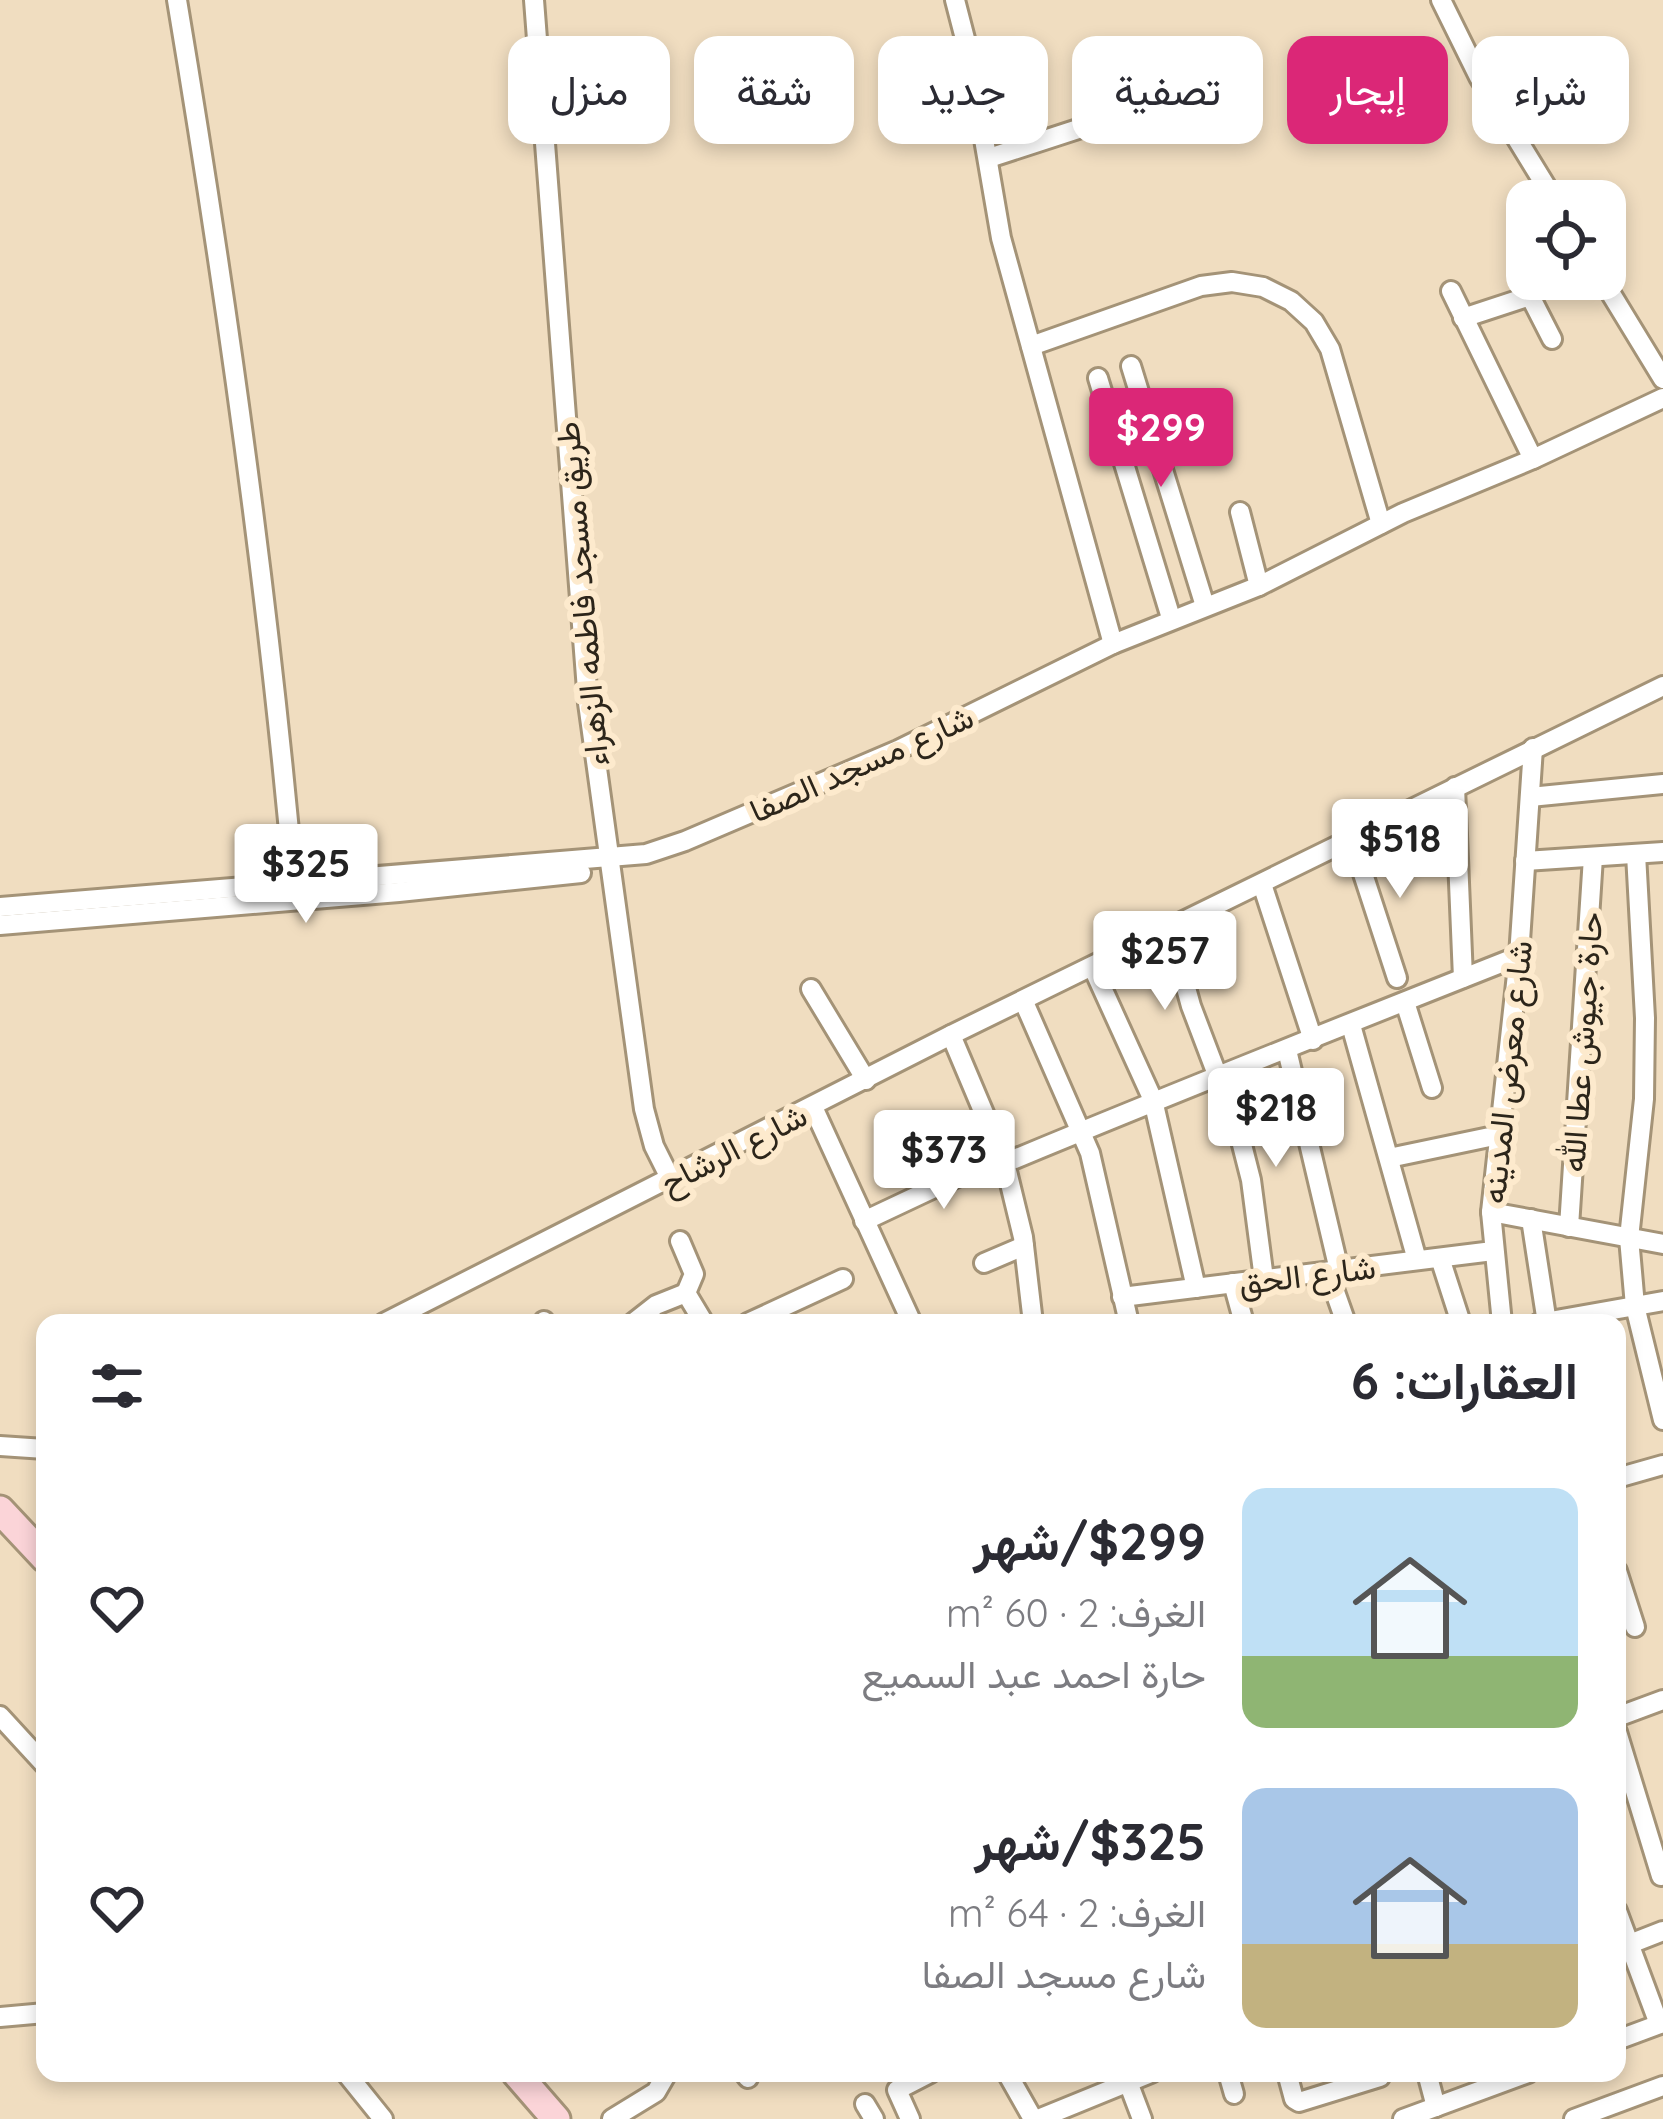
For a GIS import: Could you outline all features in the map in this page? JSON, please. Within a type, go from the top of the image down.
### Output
[{"type":"street","points":[[177,0],[224,290],[278,706],[294,886]]},
{"type":"street","name":"طريق مسجد فاطمه الزهراء","points":[[534,0],[586,680],[644,1109],[654,1146],[671,1180]]},
{"type":"street","points":[[955,0],[1001,238],[1114,644]]},
{"type":"street","points":[[1441,0],[1479,77],[1542,180]]},
{"type":"street","points":[[989,158],[1072,131]]},
{"type":"street","points":[[1031,346],[1201,286],[1247,285],[1291,301],[1314,322],[1330,349],[1381,524]]},
{"type":"street","points":[[1451,291],[1533,459]]},
{"type":"street","points":[[1463,318],[1529,296],[1552,339]]},
{"type":"street","points":[[1615,300],[1663,379]]},
{"type":"street","points":[[1131,366],[1205,606]]},
{"type":"street","points":[[1098,378],[1171,618]]},
{"type":"street","name":"شارع مسجد الصفا","points":[[0,925],[399,892],[608,864],[646,854],[898,750],[1114,644],[1259,586],[1381,524],[1663,398]]},
{"type":"street","points":[[1240,512],[1259,586]]},
{"type":"street","name":"شارع الرشاح","points":[[402,1314],[951,1035],[1663,686]]},
{"type":"street","name":"شارع معرض المدينه","points":[[1501,1314],[1491,1212],[1519,956],[1533,748]]},
{"type":"street","points":[[1530,797],[1663,784]]},
{"type":"street","points":[[1455,787],[1462,978]]},
{"type":"street","points":[[1352,840],[1397,978]]},
{"type":"street","points":[[1525,861],[1663,852]]},
{"type":"street","points":[[1636,854],[1645,1018],[1643,1099],[1629,1238],[1635,1306],[1663,1420]]},
{"type":"street","name":"حارة جيوش عطا الله","points":[[1569,1226],[1593,857]]},
{"type":"street","name":"شارع مسجد الصفا","points":[[0,907],[608,864]]},
{"type":"street","points":[[1262,884],[1313,1040]]},
{"type":"street","points":[[1170,930],[1251,1180],[1264,1280]]},
{"type":"street","points":[[864,1220],[1004,1159],[1519,956]]},
{"type":"street","points":[[1093,968],[1153,1100],[1196,1288]]},
{"type":"street","points":[[811,989],[866,1079]]},
{"type":"street","points":[[1024,1002],[1082,1131],[1127,1314]]},
{"type":"street","points":[[1406,1002],[1432,1088]]},
{"type":"street","points":[[1351,1024],[1417,1261]]},
{"type":"street","points":[[951,1035],[1004,1159],[1024,1246],[1033,1314]]},
{"type":"street","points":[[1287,1051],[1344,1314]]},
{"type":"street","points":[[813,1107],[908,1314]]},
{"type":"street","points":[[1389,1158],[1499,1135]]},
{"type":"street","points":[[1491,1212],[1663,1244]]},
{"type":"street","points":[[1531,1220],[1543,1314]]},
{"type":"street","points":[[644,1314],[686,1293],[694,1274],[680,1240]]},
{"type":"street","points":[[984,1263],[1024,1246]]},
{"type":"street","name":"شارع الحق","points":[[1122,1297],[1492,1251]]},
{"type":"street","points":[[1440,1258],[1458,1314]]},
{"type":"street","points":[[767,1314],[843,1279]]},
{"type":"street","points":[[1233,1283],[1242,1314]]},
{"type":"street","points":[[686,1293],[699,1314]]},
{"type":"street","points":[[1590,1314],[1663,1301]]},
{"type":"street","points":[[0,1446],[36,1448]]},
{"type":"street","points":[[1626,1476],[1663,1466]]},
{"type":"street","points":[[0,1510],[36,1548]]},
{"type":"street","points":[[1626,1598],[1635,1627]]},
{"type":"street","points":[[1626,1714],[1663,1700]]},
{"type":"street","points":[[0,1716],[36,1755]]},
{"type":"street","points":[[1626,1761],[1661,1876]]},
{"type":"street","points":[[1626,1945],[1663,1931]]},
{"type":"street","points":[[1626,1950],[1661,2024],[1626,2037]]},
{"type":"street","points":[[0,2017],[36,2014]]},
{"type":"street","points":[[353,2082],[382,2119]]},
{"type":"street","points":[[524,2082],[556,2119]]},
{"type":"street","points":[[612,2119],[656,2092],[662,2082]]},
{"type":"street","points":[[910,2119],[897,2090],[913,2082]]},
{"type":"street","points":[[1012,2082],[1036,2119],[1117,2082]]},
{"type":"street","points":[[1122,2082],[1142,2119]]},
{"type":"street","points":[[1231,2082],[1234,2094]]},
{"type":"street","points":[[1290,2082],[1299,2102],[1364,2082]]},
{"type":"street","points":[[1428,2082],[1432,2112]]},
{"type":"street","points":[[1402,2119],[1505,2082]]},
{"type":"street","points":[[1574,2119],[1611,2113],[1663,2086]]}]
